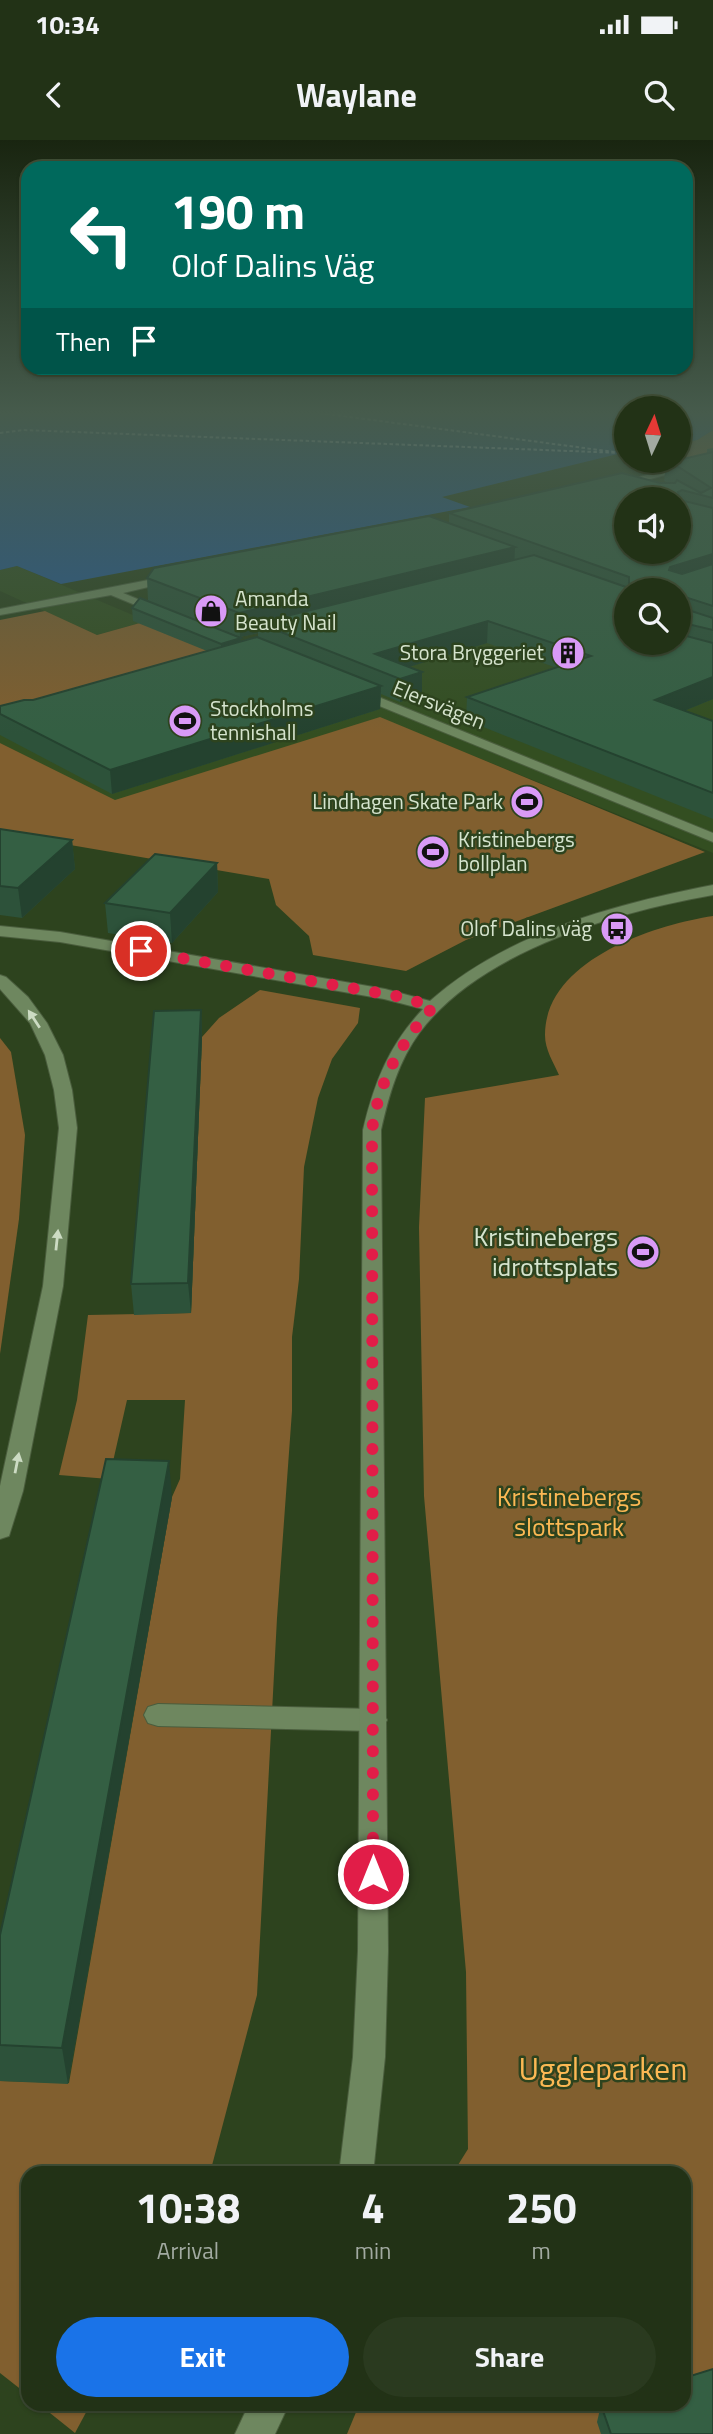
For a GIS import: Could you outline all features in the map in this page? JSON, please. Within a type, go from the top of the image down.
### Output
[{"type":"street","points":[[0,612],[180,577]]},
{"type":"street","points":[[112,592],[175,618]]},
{"type":"street","name":"Elersvägen","points":[[347,688],[713,838]]},
{"type":"street","points":[[357,2166],[369,2057],[372,1991],[372,1130],[376,1103],[397,1053],[433,1007],[460,983],[526,946],[603,916],[651,902],[713,890]]},
{"type":"street","points":[[0,931],[60,937],[402,997],[433,1007]]},
{"type":"street","points":[[0,979],[22,1001],[38,1023],[54,1055],[63,1090],[68,1128],[53,1286],[11,1491],[0,1530]]},
{"type":"street","points":[[158,1715],[373,1720]]},
{"type":"street","points":[[254,2434],[266,2411]]},
{"type":"shaded area","points":[[17,566],[147,621],[97,635],[0,591],[0,570]]},
{"type":"shaded area","points":[[713,635],[713,853],[380,718],[115,801],[0,743],[0,722],[238,644],[614,642],[614,655],[691,655],[691,640]]},
{"type":"green space","points":[[45,611],[97,635],[147,621],[235,657],[0,722],[0,620]]},
{"type":"green space","points":[[380,717],[705,852],[466,940],[406,971],[313,955],[309,936],[276,905],[269,879],[0,833],[0,743],[115,800]]},
{"type":"green space","name":"Kristinebergs slottspark","points":[[713,916],[713,2434],[347,2434],[357,2411],[691,2411],[691,2166],[457,2166],[468,2149],[466,1972],[424,1496],[419,1227],[425,1098],[559,1075],[548,1051],[545,1035],[550,1009],[563,986],[583,967],[607,951],[634,938]]},
{"type":"green space","points":[[260,990],[360,1008],[358,1023],[332,1059],[318,1098],[304,1167],[299,1279],[292,1337],[292,1411],[277,1618],[257,1995],[212,2166],[21,2166],[21,2390],[0,2373],[0,2081],[69,2083],[172,1497],[180,1479],[185,1400],[127,1400],[109,1479],[59,1475],[77,1400],[88,1315],[191,1313],[202,1037],[219,1018]]},
{"type":"green space","points":[[0,1038],[11,1052],[25,1135],[19,1219],[0,1354]]},
{"type":"green space","points":[[48,2411],[87,2411],[75,2433]]},
{"type":"water","points":[[0,520],[401,520],[61,584],[17,566],[0,570]]},
{"type":"building","points":[[408,520],[440,520],[515,547],[239,613],[147,578],[154,568]]},
{"type":"building","points":[[469,520],[614,520],[614,564],[680,564],[670,567],[669,570],[682,574],[713,564],[713,606],[691,599],[691,578],[629,578]]},
{"type":"building","points":[[691,520],[713,520],[713,554],[691,561]]},
{"type":"building","points":[[534,555],[614,583],[614,655],[691,655],[691,637],[713,643],[713,677],[655,700],[713,721],[713,793],[467,697],[591,656],[488,621],[375,654],[422,672],[400,679],[258,623]]},
{"type":"building","points":[[140,598],[241,638],[221,644],[132,608]]},
{"type":"building","points":[[691,611],[713,618],[713,630],[691,625]]},
{"type":"building","name":"Stockholms tennishall","points":[[257,637],[381,686],[110,770],[0,714],[0,706],[33,700]]},
{"type":"building","points":[[0,829],[72,840],[18,888],[0,886]]},
{"type":"building","points":[[155,854],[217,863],[170,913],[105,903]]},
{"type":"building","points":[[201,1010],[188,1283],[131,1284],[154,1011]]},
{"type":"building","points":[[106,1459],[169,1461],[62,2048],[0,2045],[0,1935]]},
{"type":"building","points":[[713,2369],[713,2434],[611,2434],[603,2411],[691,2411],[691,2376]]},
{"type":"place","name":"Amanda Beauty Nail","points":[[211,611]]},
{"type":"place","name":"Stora Bryggeriet","points":[[568,653]]},
{"type":"place","name":"Stockholms tennishall","points":[[185,721]]},
{"type":"place","name":"Lindhagen Skate Park","points":[[527,802]]},
{"type":"place","name":"Kristinebergs bollplan","points":[[433,852]]},
{"type":"place","name":"Olof Dalins väg","points":[[617,929]]},
{"type":"place","name":"Kristinebergs idrottsplats","points":[[643,1252]]},
{"type":"route","points":[[141,951],[402,997],[433,1007],[413,1029],[385,1077],[376,1103],[372,1130],[373,1874]]},
{"type":"park label","name":"Uggleparken","points":[[603,2069]]}]
